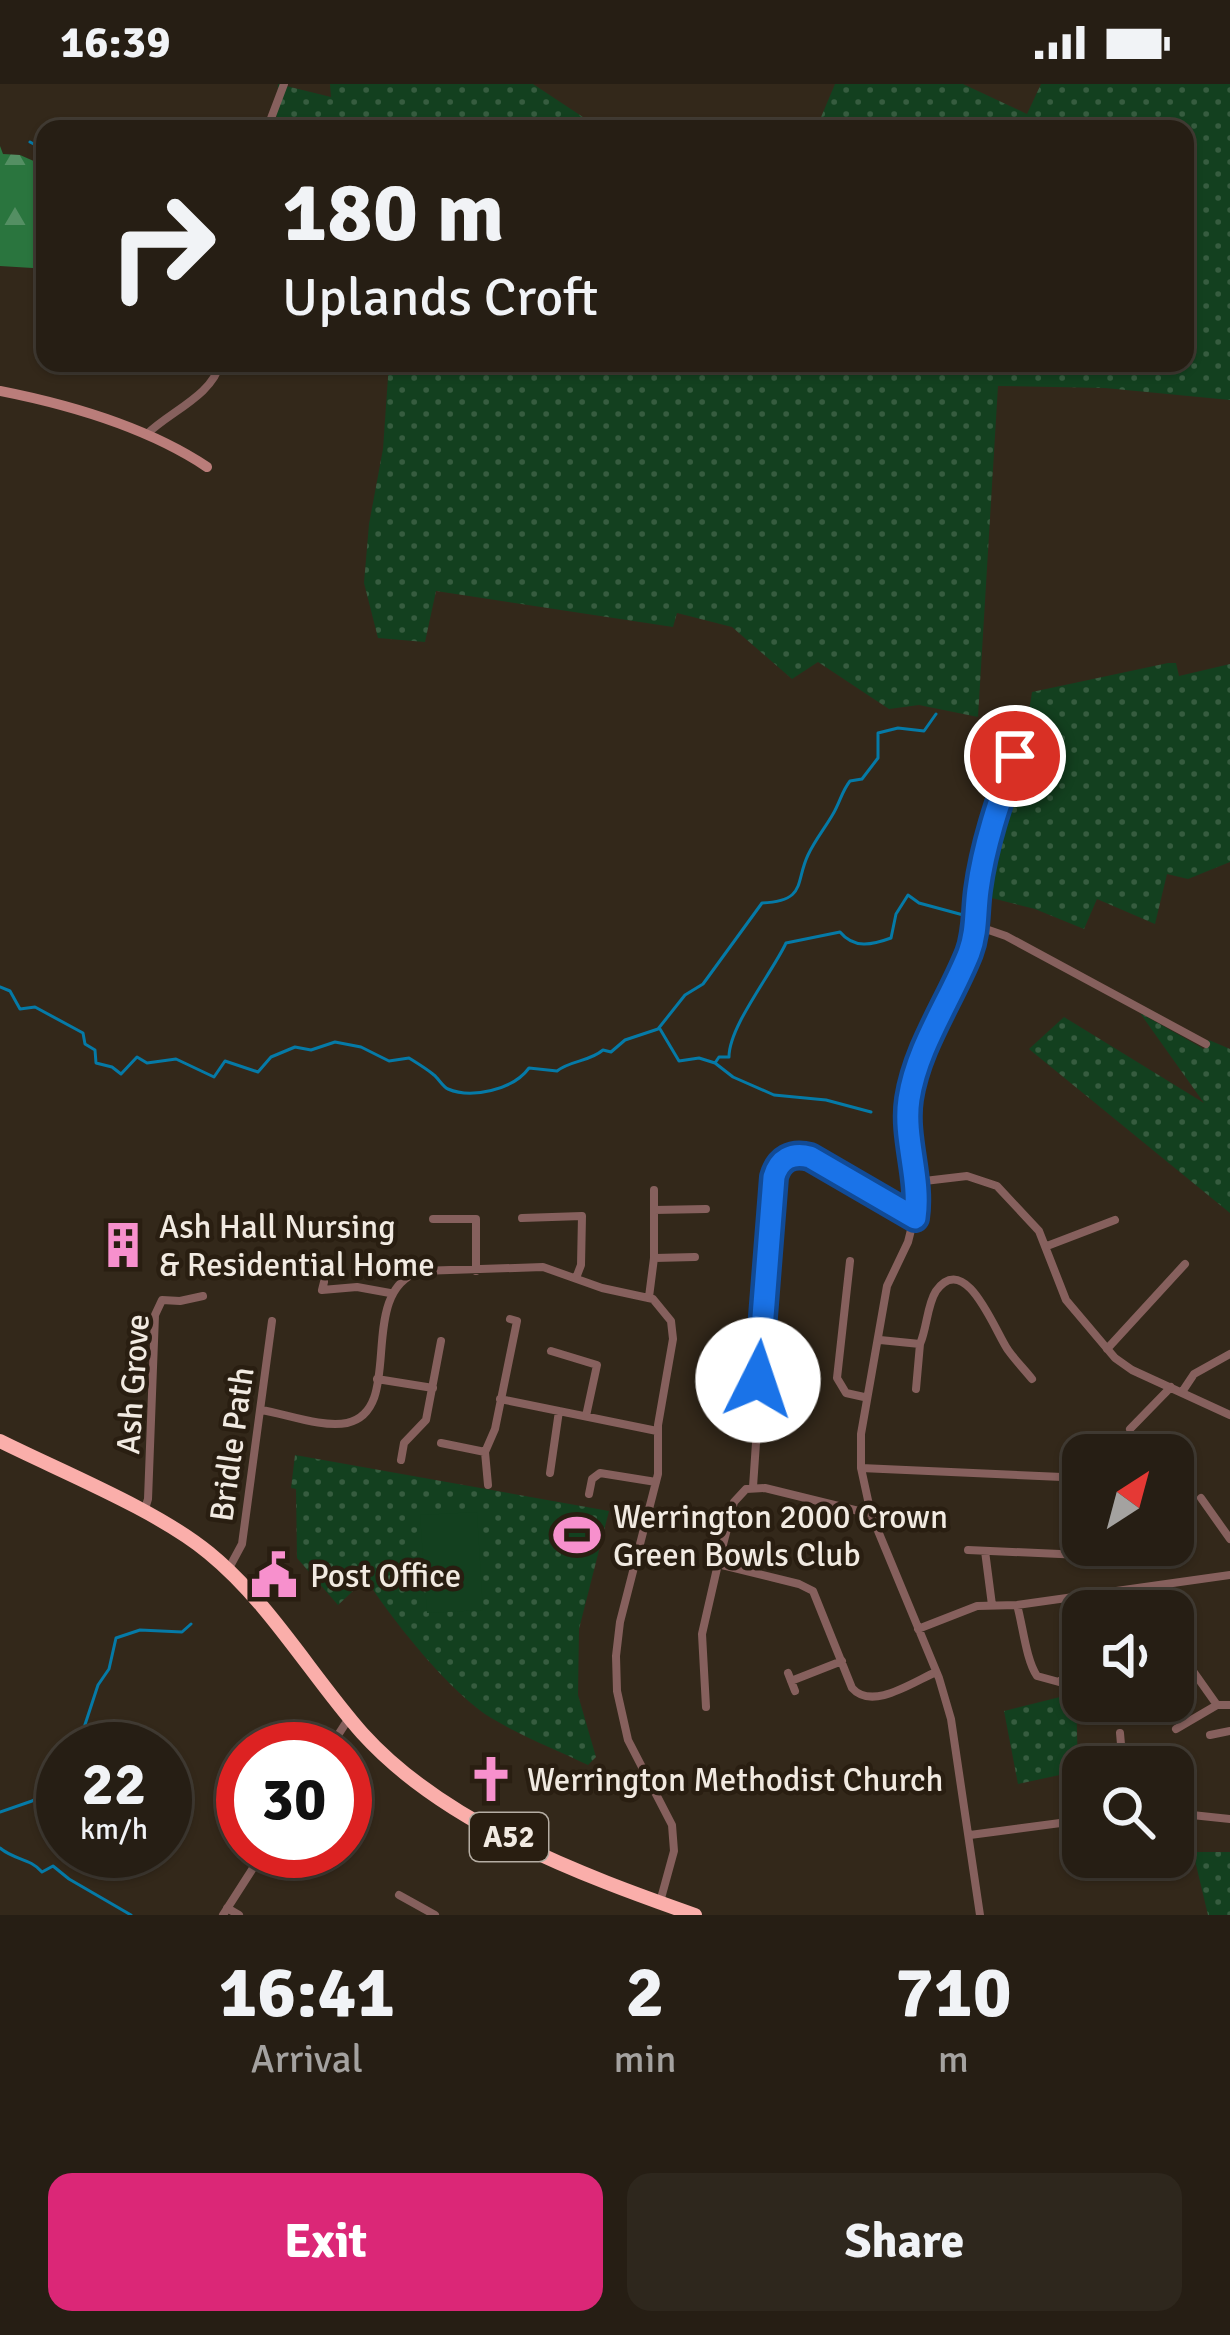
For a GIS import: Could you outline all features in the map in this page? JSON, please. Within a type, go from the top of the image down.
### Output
[{"type":"highway","name":"A52","points":[[0,1442],[199,1545],[228,1570],[389,1760],[458,1811],[566,1864],[694,1915]]},
{"type":"street","points":[[270,120],[284,84]]},
{"type":"street","points":[[147,434],[206,388],[218,372]]},
{"type":"street","points":[[0,391],[147,434],[207,467]]},
{"type":"street","points":[[980,1915],[951,1719],[871,1514],[861,1468],[865,1397],[880,1340],[887,1286],[915,1218],[908,1112],[913,1082],[976,926],[989,838],[1018,741]]},
{"type":"street","points":[[976,926],[1006,937],[1206,1044]]},
{"type":"street","points":[[753,1487],[764,1296],[774,1177],[779,1165],[793,1155],[810,1157],[915,1218]]},
{"type":"street","points":[[916,1182],[960,1176],[989,1182],[1029,1218],[1047,1246],[1066,1300],[1107,1349],[1132,1370],[1230,1415]]},
{"type":"street","points":[[649,1298],[654,1190]]},
{"type":"street","points":[[654,1210],[706,1209]]},
{"type":"street","points":[[522,1218],[582,1216],[581,1265],[576,1278]]},
{"type":"street","points":[[434,1219],[476,1219],[476,1271]]},
{"type":"street","points":[[1047,1246],[1115,1220]]},
{"type":"street","points":[[654,1258],[695,1257]]},
{"type":"street","points":[[850,1261],[837,1378],[846,1393],[865,1397]]},
{"type":"street","points":[[1107,1349],[1185,1264]]},
{"type":"street","points":[[261,1410],[331,1423],[350,1422],[371,1405],[390,1293],[401,1280],[420,1271],[543,1267],[649,1298],[665,1310],[673,1333],[658,1431],[656,1482],[620,1622],[616,1674],[634,1756],[672,1825],[674,1851],[660,1902]]},
{"type":"street","points":[[324,1282],[322,1289],[357,1286],[390,1293]]},
{"type":"street","points":[[916,1389],[920,1344],[936,1291],[947,1282],[962,1282],[975,1292],[1006,1348],[1032,1378]]},
{"type":"street","name":"Ash Grove","points":[[143,1514],[148,1499],[155,1315],[162,1300],[203,1296]]},
{"type":"street","points":[[488,1485],[485,1452],[518,1321],[510,1319]]},
{"type":"street","name":"Bridle Path","points":[[228,1570],[242,1544],[272,1322]]},
{"type":"street","points":[[880,1340],[920,1344]]},
{"type":"street","points":[[401,1460],[404,1443],[426,1420],[441,1341]]},
{"type":"street","points":[[551,1351],[597,1364],[586,1416]]},
{"type":"street","points":[[1182,1392],[1193,1374],[1230,1354]]},
{"type":"street","points":[[377,1379],[433,1388]]},
{"type":"street","points":[[1130,1429],[1171,1387]]},
{"type":"street","points":[[500,1399],[658,1431]]},
{"type":"street","points":[[550,1473],[559,1411]]},
{"type":"street","points":[[441,1443],[485,1452]]},
{"type":"street","points":[[861,1468],[1062,1477]]},
{"type":"street","points":[[589,1494],[592,1479],[599,1473],[656,1482]]},
{"type":"street","points":[[706,1706],[702,1634],[734,1502],[742,1492],[753,1487],[871,1514]]},
{"type":"street","points":[[1202,1498],[1230,1539]]},
{"type":"street","points":[[968,1550],[1062,1554]]},
{"type":"street","points":[[985,1551],[992,1605]]},
{"type":"street","points":[[718,1564],[809,1588],[819,1599],[854,1691],[868,1699],[936,1672]]},
{"type":"street","points":[[918,1629],[964,1609],[1230,1575]]},
{"type":"street","points":[[1017,1605],[1034,1673],[1044,1681],[1062,1679]]},
{"type":"street","points":[[791,1682],[842,1661]]},
{"type":"street","points":[[1194,1672],[1217,1705]]},
{"type":"street","points":[[1180,1723],[1217,1705],[1230,1705]]},
{"type":"street","points":[[347,1722],[350,1717]]},
{"type":"street","points":[[1210,1735],[1230,1731]]},
{"type":"street","points":[[1120,1733],[1121,1746]]},
{"type":"street","points":[[1194,1816],[1230,1820]]},
{"type":"street","points":[[970,1835],[1062,1823]]},
{"type":"street","points":[[239,1915],[225,1911],[246,1878]]},
{"type":"street","points":[[399,1895],[435,1915]]},
{"type":"green space","points":[[278,84],[331,97],[330,84],[533,84],[587,120],[276,120]]},
{"type":"green space","points":[[835,84],[963,84],[1027,114],[1041,84],[1230,84],[1230,400],[1105,388],[998,386],[978,717],[919,705],[889,709],[818,662],[792,679],[732,627],[677,613],[673,627],[436,591],[425,642],[378,638],[364,583],[388,372],[1194,372],[1194,120],[820,120]]},
{"type":"green space","points":[[0,146],[3,154],[36,162],[36,256],[33,268],[0,266]]},
{"type":"green space","points":[[1176,663],[1179,676],[1230,664],[1230,862],[1188,879],[1167,874],[1155,924],[1097,899],[1084,929],[1035,909],[984,896],[990,845],[1032,692]]},
{"type":"green space","points":[[1140,1013],[1204,1049],[1209,1040],[1230,1049],[1230,1213],[1029,1049],[1064,1017],[1204,1103]]},
{"type":"green space","points":[[295,1455],[609,1511],[579,1629],[578,1695],[596,1757],[588,1765],[477,1708],[424,1655],[366,1579],[338,1605],[297,1558],[296,1489],[291,1488]]},
{"type":"green space","points":[[477,1512],[483,1610],[427,1613],[420,1515]]},
{"type":"green space","points":[[1062,1696],[1062,1722],[1077,1722],[1077,1746],[1062,1746],[1062,1774],[1018,1784],[1004,1711]]},
{"type":"green space","points":[[1194,1852],[1230,1852],[1230,1915],[1208,1915]]},
{"type":"waterway","points":[[30,142],[36,145]]},
{"type":"waterway","points":[[0,987],[10,991],[20,1009],[35,1007],[83,1033],[85,1044],[95,1050],[96,1063],[121,1074],[137,1057],[147,1063],[176,1059],[214,1077],[225,1061],[258,1072],[271,1057],[295,1047],[311,1050],[335,1042],[361,1047],[389,1061],[409,1058],[457,1092],[491,1090],[513,1082],[529,1068],[557,1071],[658,1029],[685,995],[703,984],[762,903],[793,894],[808,855],[847,785],[862,779],[878,758],[878,733],[898,728],[924,731],[936,714]]},
{"type":"waterway","points":[[715,1063],[719,1057],[729,1057],[743,1015],[786,943],[840,932],[864,944],[891,938],[896,914],[908,895],[919,903],[967,916]]},
{"type":"waterway","points":[[660,1029],[679,1061],[699,1058],[715,1063],[733,1077],[774,1095],[826,1100],[871,1112]]},
{"type":"waterway","points":[[86,1722],[98,1685],[109,1669],[116,1638],[140,1630],[182,1632],[191,1624]]},
{"type":"waterway","points":[[0,1812],[36,1799]]},
{"type":"waterway","points":[[0,1848],[42,1872],[53,1866],[131,1915]]},
{"type":"place","name":"Ash Hall Nursing & Residential Home","points":[[123,1245]]},
{"type":"place","name":"Werrington 2000 Crown Green Bowls Club","points":[[577,1535]]},
{"type":"place","name":"Post Office","points":[[274,1575]]},
{"type":"place","name":"Werrington Methodist Church","points":[[491,1779]]},
{"type":"route","points":[[758,1380],[774,1177],[782,1162],[797,1154],[810,1157],[915,1218],[918,1202],[908,1101],[920,1060],[969,953],[989,838],[1015,756]]}]
